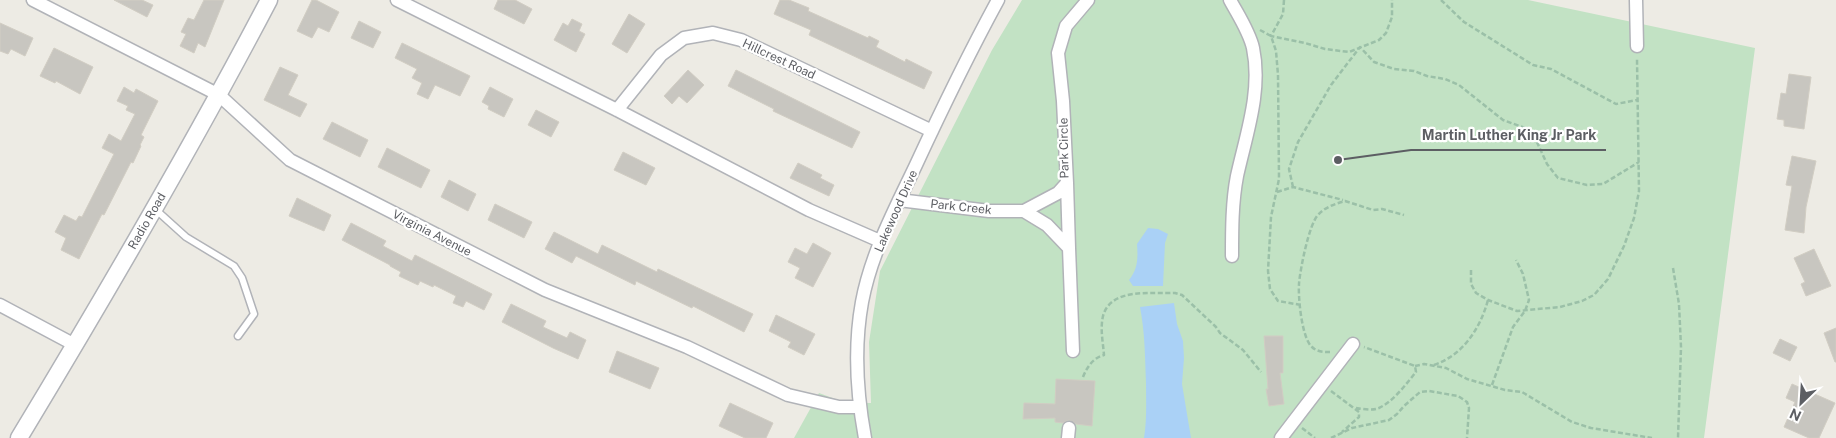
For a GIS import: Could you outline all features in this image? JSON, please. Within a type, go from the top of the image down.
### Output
[{"type":"street","name":"Virginia Avenue","points":[[33,0],[219,95],[290,160],[545,290],[688,347],[788,395],[839,407],[859,407]]},
{"type":"street","name":"Radio Road","points":[[19,438],[75,345],[219,95],[269,0]]},
{"type":"street","points":[[397,0],[617,110],[809,210],[880,241]]},
{"type":"street","name":"Lakewood Drive","points":[[865,438],[859,407],[858,345],[862,302],[880,241],[932,131],[998,0]]},
{"type":"street","name":"Park Circle","points":[[1024,211],[1058,193],[1067,183],[1063,101],[1058,53],[1066,26],[1088,0]]},
{"type":"street","points":[[1230,0],[1253,47],[1256,78],[1250,127],[1237,178],[1232,219],[1232,256]]},
{"type":"street","points":[[1636,0],[1637,46]]},
{"type":"street","name":"Hillcrest Road","points":[[617,110],[660,55],[684,38],[713,33],[741,40],[932,131]]},
{"type":"street","points":[[1067,183],[1073,351]]},
{"type":"street","name":"Park Creek","points":[[899,200],[989,211],[1024,211]]},
{"type":"street","points":[[1024,211],[1047,225],[1070,248]]},
{"type":"street","points":[[0,305],[75,345]]},
{"type":"street","points":[[1281,438],[1353,344]]},
{"type":"lane","points":[[154,208],[186,238],[234,266],[242,278],[254,314],[238,336]]},
{"type":"path","points":[[1284,0],[1283,14],[1271,36],[1276,51],[1278,76],[1280,160],[1277,192],[1271,217],[1268,271],[1270,289],[1278,301],[1301,305]]},
{"type":"path","points":[[1241,20],[1271,36],[1305,42],[1326,49],[1349,52],[1379,40],[1386,33],[1392,17],[1392,0]]},
{"type":"path","points":[[1441,0],[1464,22],[1533,65],[1551,69],[1616,104],[1637,100]]},
{"type":"path","points":[[1471,270],[1471,284],[1476,293],[1488,300],[1517,311],[1560,307],[1582,301],[1594,295],[1608,278],[1621,253],[1634,218],[1639,191],[1637,46]]},
{"type":"path","points":[[1360,48],[1374,62],[1394,69],[1414,71],[1427,76],[1446,79],[1459,85],[1502,120],[1525,128],[1536,140],[1547,164],[1558,178],[1587,185],[1603,184],[1639,162]]},
{"type":"path","points":[[1293,187],[1289,169],[1298,142],[1332,85],[1360,48]]},
{"type":"path","points":[[1277,192],[1293,187],[1367,209],[1392,211],[1404,215]]},
{"type":"path","points":[[1342,359],[1334,352],[1320,351],[1312,348],[1306,339],[1299,285],[1307,242],[1316,216],[1329,206],[1344,201]]},
{"type":"path","points":[[1492,385],[1513,327],[1525,311],[1529,300],[1523,274],[1516,260]]},
{"type":"path","points":[[1673,268],[1679,304],[1681,346],[1678,438]]},
{"type":"path","points":[[1083,377],[1087,368],[1098,356],[1104,355],[1103,317],[1110,304],[1126,295],[1175,293],[1182,295],[1220,333],[1243,350],[1261,372]]},
{"type":"path","points":[[1432,366],[1443,362],[1456,353],[1472,337],[1483,318],[1488,300]]},
{"type":"path","points":[[1353,344],[1415,366],[1424,364],[1446,368],[1467,378],[1505,390],[1522,392],[1572,422],[1591,428],[1652,438]]},
{"type":"path","points":[[1322,385],[1356,408],[1366,410],[1379,409],[1416,372],[1415,366]]},
{"type":"path","points":[[1331,438],[1352,428],[1390,420],[1420,392],[1428,391],[1458,396],[1467,402],[1469,408],[1467,438]]},
{"type":"path","points":[[1341,434],[1360,417],[1356,408]]},
{"type":"green space","points":[[1022,0],[1528,0],[1755,48],[1704,438],[794,438],[819,393],[846,403],[871,403],[869,342],[880,271],[992,50]]},
{"type":"water","points":[[1148,228],[1158,229],[1168,234],[1165,243],[1163,286],[1133,286],[1129,280],[1137,263],[1137,244]]},
{"type":"water","points":[[1174,303],[1177,324],[1183,341],[1182,384],[1191,438],[1144,438],[1146,383],[1144,336],[1140,307]]},
{"type":"building","points":[[114,0],[142,0],[153,5],[147,17]]},
{"type":"building","points":[[204,0],[224,0],[205,47],[198,43],[194,53],[180,46],[186,34],[181,32],[188,18],[194,20]]},
{"type":"building","points":[[312,0],[316,0],[339,12],[329,32],[318,27],[312,38],[297,31]]},
{"type":"building","points":[[498,0],[515,0],[532,9],[524,24],[494,9]]},
{"type":"building","points":[[780,0],[789,0],[809,8],[808,11],[868,38],[869,36],[879,41],[876,47],[905,62],[906,59],[932,72],[924,89],[809,35],[811,30],[774,14]]},
{"type":"building","points":[[629,14],[645,24],[627,53],[612,44]]},
{"type":"building","points":[[572,19],[582,24],[579,31],[585,34],[576,52],[554,40],[563,23],[568,26]]},
{"type":"building","points":[[359,21],[381,32],[373,48],[351,38]]},
{"type":"building","points":[[0,23],[33,38],[25,56],[11,49],[8,54],[0,51]]},
{"type":"building","points":[[402,43],[470,76],[460,96],[435,85],[428,99],[417,94],[422,83],[412,78],[417,69],[395,58]]},
{"type":"building","points":[[54,48],[93,67],[80,94],[56,81],[55,83],[40,76]]},
{"type":"building","points":[[280,67],[298,75],[288,95],[307,104],[300,117],[264,100]]},
{"type":"building","points":[[688,70],[704,85],[687,103],[679,96],[672,104],[664,96]]},
{"type":"building","points":[[736,70],[860,132],[852,148],[773,111],[774,109],[728,86]]},
{"type":"building","points":[[1789,74],[1811,77],[1804,129],[1784,126],[1784,120],[1777,119],[1781,93],[1786,94]]},
{"type":"building","points":[[124,87],[134,93],[136,89],[158,101],[141,135],[144,137],[133,163],[131,162],[79,259],[61,250],[66,238],[55,232],[64,215],[76,221],[79,216],[82,217],[114,154],[102,148],[109,134],[121,141],[135,114],[126,110],[128,106],[117,101]]},
{"type":"building","points":[[490,87],[513,99],[504,117],[488,109],[489,106],[482,102]]},
{"type":"building","points":[[536,110],[559,122],[551,137],[528,125]]},
{"type":"building","points":[[332,122],[368,140],[360,157],[323,139]]},
{"type":"building","points":[[387,148],[430,170],[421,188],[378,167]]},
{"type":"building","points":[[623,152],[655,168],[646,185],[614,170]]},
{"type":"building","points":[[1792,156],[1816,161],[1806,207],[1804,233],[1785,230],[1792,186],[1786,185]]},
{"type":"building","points":[[798,163],[822,175],[820,178],[834,185],[829,196],[790,178]]},
{"type":"building","points":[[449,180],[476,194],[468,211],[441,197]]},
{"type":"building","points":[[297,198],[331,215],[324,231],[289,216]]},
{"type":"building","points":[[495,204],[532,222],[524,238],[488,220]]},
{"type":"building","points":[[351,223],[386,241],[383,246],[412,261],[415,255],[492,294],[484,310],[466,301],[463,307],[453,303],[456,296],[434,285],[433,287],[420,281],[418,285],[399,276],[401,272],[390,265],[342,240]]},
{"type":"building","points":[[554,232],[598,254],[602,245],[657,272],[658,269],[753,314],[744,332],[693,306],[692,308],[636,281],[635,285],[576,256],[572,263],[545,249]]},
{"type":"building","points":[[813,243],[831,253],[813,287],[795,278],[800,268],[788,262],[795,248],[807,254]]},
{"type":"building","points":[[1814,249],[1831,286],[1806,296],[1801,284],[1805,282],[1794,258]]},
{"type":"building","points":[[511,304],[546,321],[543,327],[567,338],[570,332],[586,340],[578,359],[502,322]]},
{"type":"building","points":[[776,315],[815,334],[804,355],[788,347],[791,342],[769,331]]},
{"type":"building","points":[[1836,328],[1836,362],[1835,362],[1824,333]]},
{"type":"building","points":[[1264,336],[1283,336],[1283,373],[1280,373],[1284,404],[1269,406],[1266,389],[1268,389]]},
{"type":"building","points":[[1780,339],[1797,347],[1790,361],[1773,353]]},
{"type":"building","points":[[617,351],[659,368],[650,389],[609,372]]},
{"type":"building","points":[[1056,379],[1095,381],[1092,426],[1076,424],[1069,420],[1063,423],[1055,422],[1055,418],[1023,419],[1024,403],[1055,404]]},
{"type":"building","points":[[1792,384],[1835,403],[1819,438],[1809,438],[1784,427],[1795,402],[1786,398]]},
{"type":"building","points":[[730,403],[773,423],[766,438],[745,438],[719,426]]},
{"type":"place","name":"Martin Luther King Jr Park","points":[[1338,160]]}]
